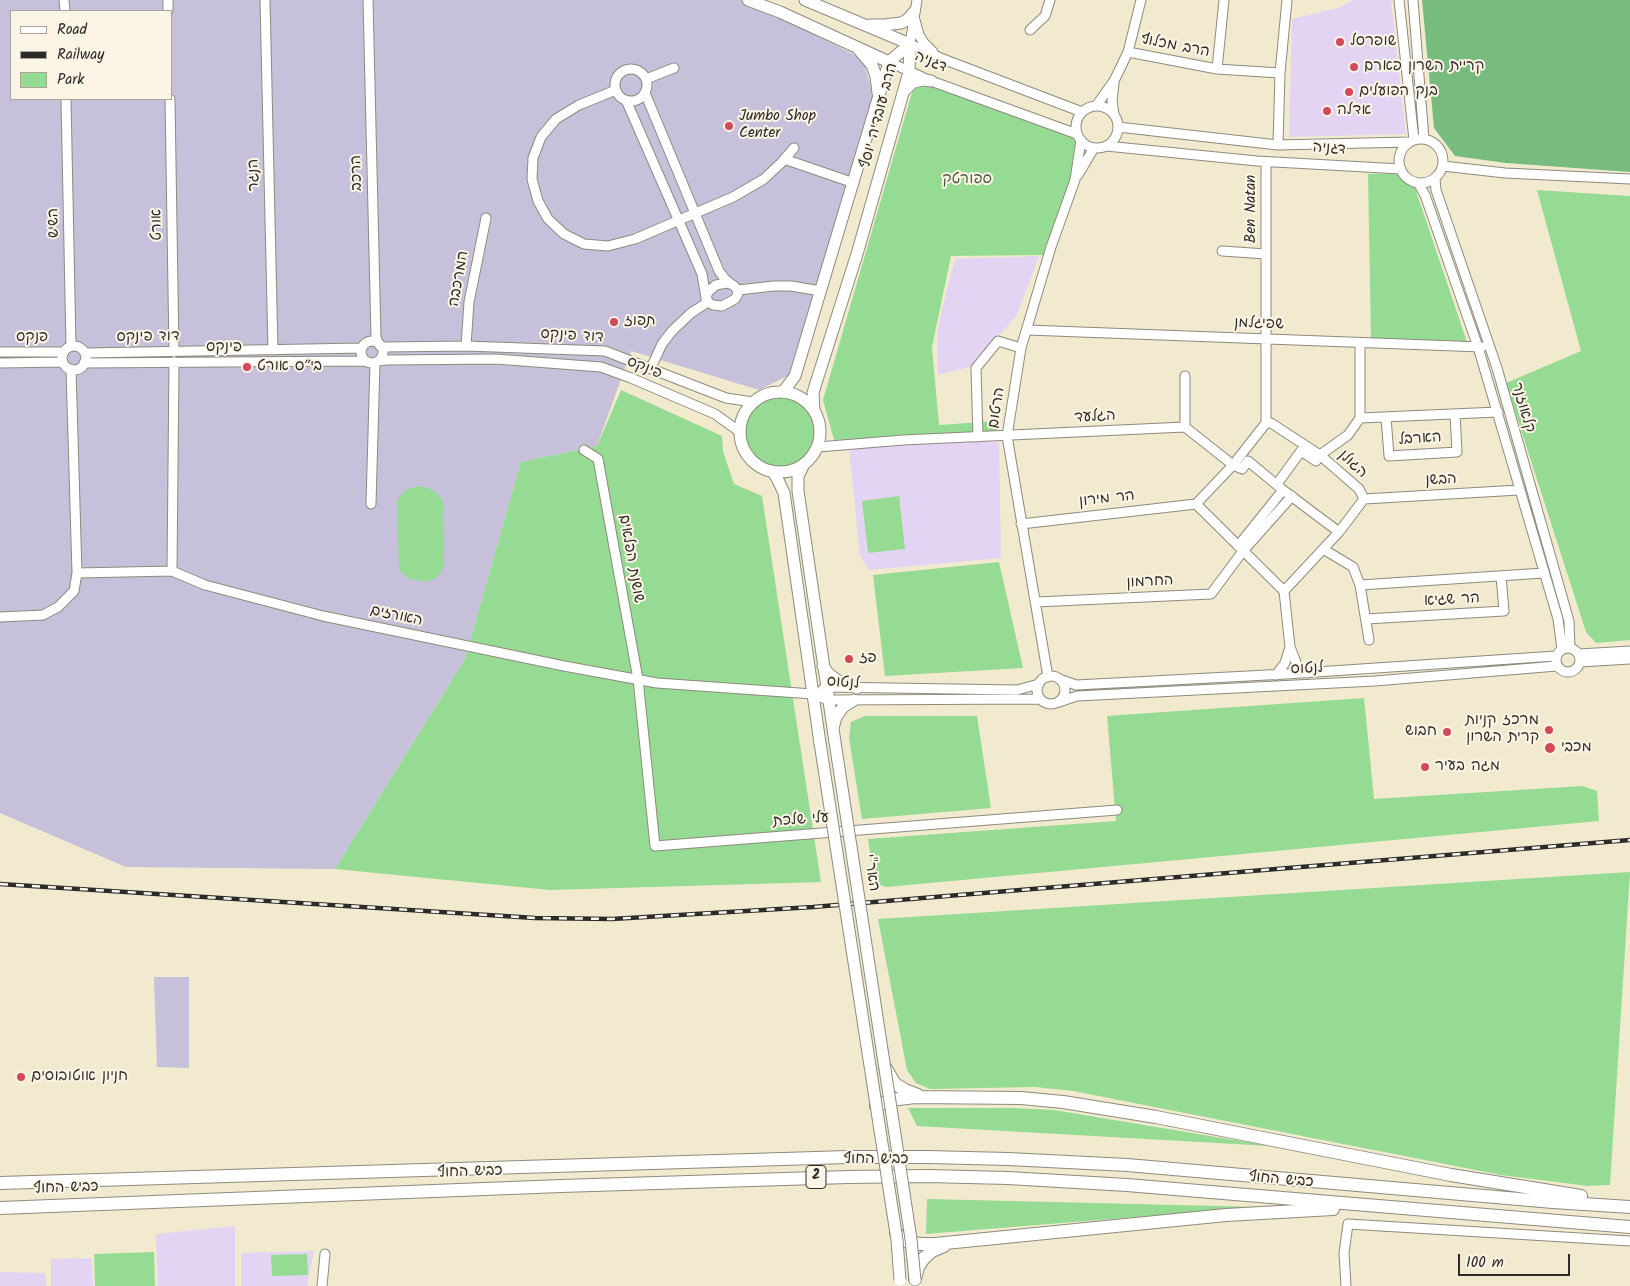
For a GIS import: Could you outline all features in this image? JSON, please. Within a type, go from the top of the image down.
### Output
[{"type":"highway","points":[[885,1067],[891,1079],[900,1087],[916,1095],[930,1097]]},
{"type":"highway","points":[[876,1106],[890,1101],[930,1097],[1036,1099],[1090,1105],[1451,1176],[1630,1205]]},
{"type":"highway","name":"כביש החוף","points":[[0,1183],[920,1157],[1018,1159],[1137,1166],[1553,1202],[1630,1205]]},
{"type":"highway","name":"כביש החוף","points":[[0,1208],[571,1185],[896,1176],[1008,1178],[1127,1185],[1630,1227]]},
{"type":"highway","points":[[896,1233],[900,1238],[912,1243],[928,1245],[1247,1214],[1331,1209],[1401,1208]]},
{"type":"highway","points":[[915,1282],[918,1267],[924,1258],[937,1249],[959,1242]]},
{"type":"main road","name":"דגניה","points":[[748,0],[780,12],[889,62]]},
{"type":"main road","name":"דגניה","points":[[805,0],[910,44]]},
{"type":"main road","points":[[863,24],[884,25],[901,23],[907,20],[914,12]]},
{"type":"main road","name":"הרב עובדיה יוסף","points":[[783,392],[794,376],[854,183],[889,62],[910,44]]},
{"type":"main road","name":"הרב עובדיה יוסף","points":[[814,411],[813,393],[816,382],[849,281],[904,92],[909,72],[910,44]]},
{"type":"main road","points":[[854,46],[872,65],[876,76],[879,100]]},
{"type":"main road","points":[[904,92],[913,82],[931,81]]},
{"type":"main road","points":[[783,392],[801,397],[814,411],[820,428],[818,447],[812,457],[802,466],[791,471],[772,472],[760,467],[744,449],[740,432],[743,417],[753,402],[770,393],[783,392]]},
{"type":"main road","name":"האר\"י","points":[[802,466],[798,476],[798,491],[826,687],[912,1243],[915,1282]]},
{"type":"main road","name":"האר\"י","points":[[772,472],[778,478],[784,493],[820,743],[896,1233],[901,1283]]},
{"type":"main road","points":[[823,666],[838,681],[856,688]]},
{"type":"main road","points":[[833,729],[839,711],[854,700]]},
{"type":"street","name":"הנגר","points":[[265,0],[273,350]]},
{"type":"street","name":"הרכב","points":[[368,0],[376,337],[380,345]]},
{"type":"street","points":[[910,44],[917,0]]},
{"type":"street","points":[[1030,30],[1045,16],[1050,0]]},
{"type":"street","points":[[1096,106],[1114,81],[1128,52],[1141,0]]},
{"type":"street","name":"הרב מכלוף","points":[[1217,69],[1224,0]]},
{"type":"street","points":[[1278,145],[1280,72],[1286,0]]},
{"type":"street","points":[[1399,0],[1412,141]]},
{"type":"street","points":[[1413,0],[1424,139]]},
{"type":"street","points":[[914,12],[919,35],[924,43],[943,59]]},
{"type":"street","name":"דגניה","points":[[910,44],[943,59],[1082,112]]},
{"type":"street","name":"הרב מכלוף","points":[[1128,52],[1217,69],[1280,72]]},
{"type":"street","name":"דגניה","points":[[889,62],[931,81],[1079,137]]},
{"type":"street","points":[[646,79],[674,68]]},
{"type":"street","points":[[626,100],[702,274],[707,300],[717,306],[728,304],[735,299],[734,287],[720,272],[695,213],[645,94],[646,79],[635,70],[627,70],[618,78],[616,90],[626,100],[636,101],[645,94]]},
{"type":"street","points":[[1114,81],[1112,101],[1118,126],[1117,134],[1113,141],[1106,146],[1094,148],[1084,144],[1079,137],[1077,120],[1082,112],[1096,106],[1106,108],[1114,114]]},
{"type":"street","points":[[616,90],[579,105],[556,119],[541,137],[533,158],[532,179],[538,200],[548,219],[564,234],[584,244],[608,246],[635,239],[745,191],[764,178],[794,148]]},
{"type":"street","name":"השיש","points":[[66,100],[72,346]]},
{"type":"street","name":"אורט","points":[[170,100],[174,352]]},
{"type":"street","name":"דגניה","points":[[1118,126],[1278,145],[1412,141]]},
{"type":"street","name":"הרטום","points":[[1076,180],[1079,137]]},
{"type":"street","points":[[1424,139],[1431,141],[1441,151],[1443,166],[1440,173],[1434,178],[1418,183],[1405,176],[1401,170],[1400,154],[1404,147],[1412,141],[1424,139]]},
{"type":"street","name":"דגניה","points":[[1106,146],[1258,161],[1401,170]]},
{"type":"street","name":"הרטום","points":[[1048,677],[1007,436],[1021,348],[1051,247],[1076,180],[1094,148]]},
{"type":"street","points":[[784,159],[854,183]]},
{"type":"street","name":"Ben Natan","points":[[1265,339],[1266,164]]},
{"type":"street","points":[[1443,166],[1505,172],[1630,179]]},
{"type":"street","name":"קלאוזנר","points":[[1434,178],[1436,190],[1490,348],[1570,620],[1561,655]]},
{"type":"street","name":"קלאוזנר","points":[[1418,183],[1425,195],[1478,347],[1498,412],[1558,620],[1561,655]]},
{"type":"street","name":"המרכבה","points":[[466,346],[469,302],[486,218]]},
{"type":"street","name":"Ben Natan","points":[[1222,251],[1266,254]]},
{"type":"street","points":[[650,368],[662,344],[672,331],[707,300],[709,290],[714,286],[724,283],[734,287],[791,286],[821,291]]},
{"type":"street","name":"שפיגלמן","points":[[1027,330],[1490,348]]},
{"type":"street","points":[[1265,339],[1266,422],[1233,465],[1196,504],[1284,591],[1290,647],[1297,664],[1307,673]]},
{"type":"street","points":[[978,437],[976,368],[998,341],[1021,348]]},
{"type":"street","points":[[369,342],[375,342],[380,345],[382,356],[376,362],[368,363],[364,361],[361,355],[362,348],[369,342]]},
{"type":"street","points":[[1241,549],[1301,451],[1316,461],[1320,454],[1348,435],[1360,418],[1360,343]]},
{"type":"street","name":"דוד פינקס","points":[[380,345],[386,348],[466,346],[605,351],[726,398],[753,402]]},
{"type":"street","points":[[0,363],[63,362],[71,369],[79,368],[85,358],[79,347],[72,346],[64,352],[63,362]]},
{"type":"street","name":"דוד פינקס","points":[[85,358],[174,352],[362,348]]},
{"type":"street","name":"פנקס","points":[[0,352],[64,352]]},
{"type":"street","name":"פינקס","points":[[85,358],[174,362],[364,361]]},
{"type":"street","name":"פינקס","points":[[376,362],[386,360],[496,359],[601,367],[632,378],[715,414],[740,432]]},
{"type":"street","points":[[172,571],[174,362]]},
{"type":"street","points":[[371,504],[376,362]]},
{"type":"street","points":[[0,617],[43,614],[58,608],[74,591],[77,573],[71,369]]},
{"type":"street","points":[[1185,376],[1186,427],[1233,465],[1242,469],[1248,460],[1339,532]]},
{"type":"street","name":"הארבל","points":[[1360,418],[1498,412]]},
{"type":"street","name":"הארבל","points":[[1386,417],[1388,456],[1457,452],[1455,414]]},
{"type":"street","name":"הגולן","points":[[1266,422],[1271,423],[1320,454],[1359,489],[1364,499],[1339,532],[1284,591]]},
{"type":"street","name":"הגלעד","points":[[818,447],[903,440],[1186,427]]},
{"type":"street","name":"שושנת הפלאים","points":[[584,450],[598,459],[638,679]]},
{"type":"street","name":"הבשן","points":[[1364,499],[1519,490]]},
{"type":"street","points":[[1241,549],[1292,496]]},
{"type":"street","name":"הר מירון","points":[[1021,524],[1196,504]]},
{"type":"street","name":"החרמון","points":[[1036,602],[1210,594],[1241,549]]},
{"type":"street","points":[[1323,549],[1353,567],[1360,585],[1369,640]]},
{"type":"street","name":"האורזים","points":[[77,573],[172,571],[205,584],[323,616],[564,666],[657,682],[813,694]]},
{"type":"street","name":"הר שגיא","points":[[1360,585],[1544,573]]},
{"type":"street","name":"הר שגיא","points":[[1366,619],[1504,612],[1501,576]]},
{"type":"street","points":[[1276,675],[1285,663],[1290,647]]},
{"type":"street","points":[[1580,658],[1630,651]]},
{"type":"street","points":[[1580,658],[1575,670],[1569,672],[1562,671],[1561,655],[1580,658],[1630,659]]},
{"type":"street","name":"לנטוס","points":[[1059,679],[1076,685],[1276,675],[1561,655]]},
{"type":"street","name":"לנטוס","points":[[1059,702],[1077,696],[1382,681],[1561,655]]},
{"type":"street","points":[[1048,677],[1059,679],[1065,691],[1064,695],[1059,702],[1051,704],[1043,702],[1037,692],[1039,684],[1048,677]]},
{"type":"street","name":"עלי שלכת","points":[[638,679],[655,846],[1118,810]]},
{"type":"street","name":"לנטוס","points":[[813,694],[826,687],[1017,690],[1039,684]]},
{"type":"street","name":"לנטוס","points":[[813,694],[828,700],[1040,699]]},
{"type":"street","points":[[1346,1286],[1344,1253],[1348,1224],[1630,1241]]},
{"type":"street","points":[[322,1285],[325,1254]]},
{"type":"shaded area","points":[[0,0],[746,0],[859,57],[865,66],[874,97],[789,375],[759,390],[631,351],[597,446],[521,462],[465,659],[335,869],[126,867],[0,813]]},
{"type":"shaded area","points":[[1353,0],[1391,0],[1406,134],[1289,137],[1292,19],[1338,8]]},
{"type":"shaded area","points":[[1039,256],[1017,315],[973,366],[938,375],[937,334],[955,259]]},
{"type":"shaded area","points":[[959,441],[999,442],[1001,558],[869,570],[860,556],[849,448]]},
{"type":"shaded area","points":[[154,977],[189,977],[189,1068],[157,1067]]},
{"type":"shaded area","points":[[235,1226],[235,1286],[158,1286],[156,1234]]},
{"type":"shaded area","points":[[314,1251],[307,1286],[241,1286],[241,1253]]},
{"type":"shaded area","points":[[92,1258],[93,1286],[51,1286],[51,1259]]},
{"type":"shaded area","points":[[0,1272],[45,1273],[46,1286],[0,1286]]},
{"type":"green space","points":[[1422,0],[1630,0],[1630,172],[1506,163],[1455,156],[1434,128]]},
{"type":"green space","name":"ספורטק","points":[[926,85],[1072,135],[1082,152],[1044,255],[951,256],[932,347],[939,425],[998,421],[998,435],[834,440],[823,400],[913,89]]},
{"type":"green space","points":[[1398,173],[1415,188],[1467,342],[1371,339],[1368,174]]},
{"type":"green space","points":[[1537,190],[1630,196],[1630,640],[1596,643],[1586,632],[1506,383],[1581,351]]},
{"type":"green space","points":[[621,390],[722,436],[723,451],[734,484],[762,496],[821,882],[550,890],[335,869],[465,659],[521,462],[597,446]]},
{"type":"green space","points":[[781,396],[801,402],[811,412],[817,432],[811,452],[801,462],[781,468],[761,462],[751,452],[745,432],[751,412],[761,402]]},
{"type":"green space","points":[[423,486],[436,492],[443,501],[444,564],[440,574],[426,582],[409,579],[400,571],[397,503],[399,497],[408,488]]},
{"type":"green space","points":[[899,496],[905,549],[868,553],[862,501]]},
{"type":"green space","points":[[999,562],[1023,668],[885,676],[873,575]]},
{"type":"green space","points":[[1364,698],[1374,799],[1583,786],[1597,791],[1599,821],[887,887],[875,884],[868,839],[1116,821],[1107,716]]},
{"type":"green space","points":[[865,716],[977,716],[991,808],[862,819],[849,738],[851,722]]},
{"type":"green space","points":[[1630,872],[1610,1185],[1588,1186],[1501,1175],[1073,1091],[1035,1087],[930,1089],[916,1083],[907,1070],[878,919]]},
{"type":"green space","points":[[908,1108],[1054,1110],[1270,1146],[917,1126]]},
{"type":"green space","points":[[927,1199],[1260,1207],[926,1234]]},
{"type":"green space","points":[[154,1252],[155,1286],[95,1286],[94,1254]]},
{"type":"green space","points":[[307,1254],[308,1275],[272,1276],[271,1255]]},
{"type":"railway","points":[[0,884],[535,918],[612,919],[813,907],[1630,840]]},
{"type":"place","name":"שופרסל","points":[[1340,42]]},
{"type":"place","name":"קריית השרון פארם","points":[[1354,67]]},
{"type":"place","name":"בנק הפועלים","points":[[1349,92]]},
{"type":"place","name":"אדלה","points":[[1327,111]]},
{"type":"place","name":"Jumbo Shop Center","points":[[729,126]]},
{"type":"place","name":"תפוז","points":[[614,322]]},
{"type":"place","name":"בי״ס אורט","points":[[247,367]]},
{"type":"place","name":"פז","points":[[849,659]]},
{"type":"place","name":"מרכז קניות קרית השרון","points":[[1549,730]]},
{"type":"place","name":"חבוש","points":[[1447,732]]},
{"type":"place","name":"מכבי","points":[[1550,748]]},
{"type":"place","name":"מגה בעיר","points":[[1425,767]]},
{"type":"place","name":"חניון אוטובוסים","points":[[21,1077]]}]
